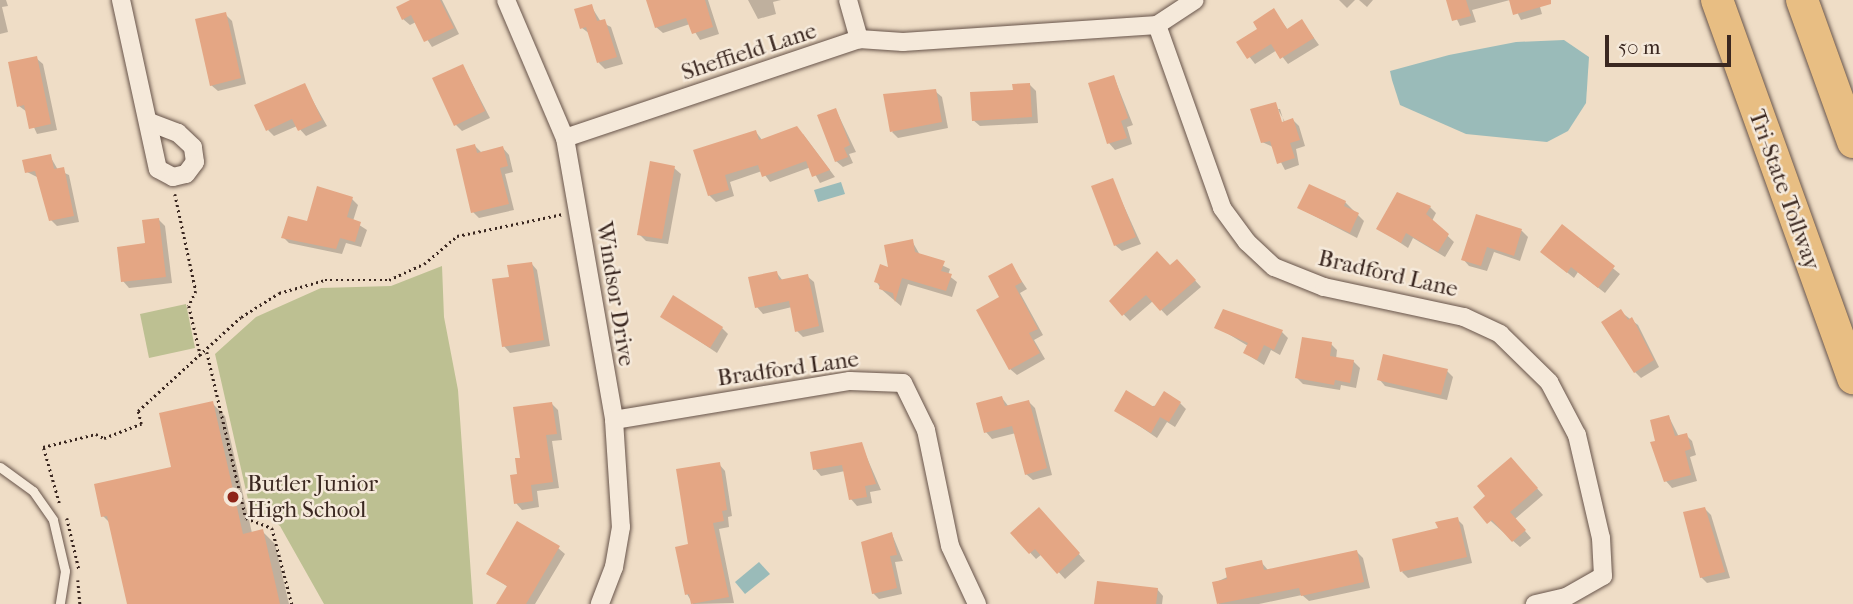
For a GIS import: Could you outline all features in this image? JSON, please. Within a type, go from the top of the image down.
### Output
[{"type":"highway","name":"Tri-State Tollway","points":[[1717,0],[1853,378]]},
{"type":"highway","points":[[1802,0],[1853,142]]},
{"type":"highway","points":[[1819,0],[1853,131]]},
{"type":"street","points":[[121,0],[158,169],[173,177],[186,174],[195,162],[193,147],[178,133],[149,122]]},
{"type":"street","name":"Windsor Drive","points":[[506,0],[565,138],[614,420],[621,527],[614,567],[600,604]]},
{"type":"street","points":[[848,0],[859,39]]},
{"type":"street","name":"Sheffield Lane","points":[[565,138],[859,39],[903,42],[1157,25],[1195,0]]},
{"type":"street","name":"Bradford Lane","points":[[1157,25],[1222,208],[1247,242],[1274,267],[1324,288],[1464,317],[1500,334],[1549,382],[1577,435],[1601,538],[1603,576],[1566,597],[1535,604]]},
{"type":"street","name":"Bradford Lane","points":[[614,420],[850,382],[903,383],[926,430],[950,546],[977,604]]},
{"type":"lane","points":[[0,467],[33,491],[53,520],[64,553],[60,604]]},
{"type":"path","points":[[173,177],[197,291],[189,306],[201,357]]},
{"type":"path","points":[[61,507],[43,447],[96,434],[104,438],[141,424],[138,411],[207,352],[241,317],[279,293],[325,280],[389,280],[424,264],[457,236],[577,210]]},
{"type":"path","points":[[207,352],[246,518],[272,528],[292,604]]},
{"type":"path","points":[[65,515],[79,564],[80,604]]},
{"type":"green space","points":[[442,266],[444,317],[458,390],[473,604],[324,604],[280,526],[249,504],[215,354],[256,317],[321,288],[391,286]]},
{"type":"green space","points":[[186,304],[195,348],[149,358],[140,314]]},
{"type":"water","points":[[1564,40],[1589,57],[1586,103],[1568,131],[1547,142],[1466,134],[1400,105],[1390,71],[1449,55],[1516,42]]},
{"type":"water","points":[[841,182],[845,194],[818,202],[814,190]]},
{"type":"water","points":[[759,562],[770,574],[745,594],[735,582]]},
{"type":"building","points":[[410,0],[440,0],[454,28],[424,42],[411,15],[402,20],[396,7]]},
{"type":"building","points":[[646,0],[705,0],[713,27],[692,34],[686,18],[655,28]]},
{"type":"building","points":[[1446,0],[1466,0],[1471,16],[1452,21]]},
{"type":"building","points":[[1509,0],[1551,0],[1551,4],[1513,15]]},
{"type":"building","points":[[592,4],[597,21],[605,19],[617,57],[597,63],[586,27],[580,29],[574,9]]},
{"type":"building","points":[[1274,8],[1287,29],[1302,19],[1314,38],[1280,59],[1271,44],[1247,59],[1236,42],[1257,29],[1253,22]]},
{"type":"building","points":[[226,12],[241,78],[210,86],[195,19]]},
{"type":"building","points":[[37,56],[51,124],[29,129],[24,105],[17,107],[8,62]]},
{"type":"building","points":[[463,64],[485,111],[454,126],[432,78]]},
{"type":"building","points":[[1114,75],[1128,118],[1121,121],[1127,138],[1107,144],[1088,83]]},
{"type":"building","points":[[305,83],[322,120],[298,131],[292,119],[266,131],[254,105]]},
{"type":"building","points":[[1030,83],[1032,117],[972,121],[970,92],[1013,90],[1012,84]]},
{"type":"building","points":[[936,89],[942,122],[890,132],[883,94]]},
{"type":"building","points":[[1276,102],[1282,122],[1293,118],[1300,140],[1290,143],[1295,158],[1277,164],[1270,141],[1261,143],[1250,109]]},
{"type":"building","points":[[836,108],[850,145],[844,148],[848,157],[835,162],[817,115]]},
{"type":"building","points":[[797,126],[830,170],[812,177],[806,161],[762,177],[758,165],[725,175],[729,190],[708,196],[693,150],[756,130],[759,140]]},
{"type":"building","points":[[475,144],[477,153],[503,146],[508,166],[500,168],[509,204],[471,213],[456,149]]},
{"type":"building","points":[[51,154],[54,169],[64,167],[74,216],[49,221],[35,171],[25,173],[22,160]]},
{"type":"building","points":[[650,161],[675,166],[662,239],[637,235]]},
{"type":"building","points":[[1113,178],[1136,237],[1114,246],[1091,186]]},
{"type":"building","points":[[1309,184],[1346,201],[1344,206],[1359,213],[1350,233],[1297,208]]},
{"type":"building","points":[[317,186],[353,197],[347,217],[361,222],[355,242],[340,238],[336,249],[281,238],[288,216],[307,221]]},
{"type":"building","points":[[1397,192],[1431,206],[1426,214],[1449,234],[1438,252],[1406,233],[1401,243],[1376,229]]},
{"type":"building","points":[[1476,214],[1522,229],[1514,256],[1487,247],[1481,266],[1461,260]]},
{"type":"building","points":[[159,218],[166,277],[121,282],[117,247],[145,243],[142,220]]},
{"type":"building","points":[[1562,224],[1615,266],[1598,288],[1571,267],[1567,273],[1540,252]]},
{"type":"building","points":[[913,239],[915,252],[945,261],[941,271],[952,274],[946,291],[902,278],[895,302],[893,293],[879,289],[880,284],[874,282],[880,264],[888,267],[884,245]]},
{"type":"building","points":[[1157,251],[1170,265],[1177,259],[1196,280],[1160,311],[1146,295],[1122,316],[1109,301]]},
{"type":"building","points":[[532,262],[544,340],[502,347],[492,279],[509,277],[507,265]]},
{"type":"building","points":[[1012,263],[1022,282],[1015,286],[1038,329],[1029,333],[1040,353],[1009,370],[976,310],[999,297],[988,276]]},
{"type":"building","points":[[777,271],[779,280],[808,274],[819,326],[795,332],[789,301],[755,308],[748,277]]},
{"type":"building","points":[[673,295],[723,327],[710,348],[660,317]]},
{"type":"building","points":[[1223,309],[1283,330],[1274,350],[1264,345],[1257,360],[1243,353],[1248,343],[1214,328]]},
{"type":"building","points":[[1621,309],[1628,320],[1632,317],[1654,360],[1634,373],[1601,322]]},
{"type":"building","points":[[1302,337],[1332,342],[1330,356],[1354,360],[1350,383],[1335,380],[1334,385],[1295,378]]},
{"type":"building","points":[[1383,354],[1448,369],[1441,395],[1377,380]]},
{"type":"building","points":[[1126,390],[1154,407],[1164,391],[1181,402],[1169,422],[1160,417],[1151,433],[1114,411]]},
{"type":"building","points":[[1002,396],[1005,406],[1029,400],[1047,468],[1025,475],[1012,426],[984,433],[976,403]]},
{"type":"building","points":[[213,401],[243,534],[263,529],[280,604],[127,604],[107,516],[101,517],[94,484],[171,467],[159,413]]},
{"type":"building","points":[[552,402],[557,434],[546,435],[553,482],[531,485],[533,501],[514,504],[510,475],[517,474],[515,458],[520,458],[513,407]]},
{"type":"building","points":[[1669,415],[1675,436],[1687,433],[1691,449],[1685,451],[1691,475],[1664,482],[1650,442],[1655,441],[1650,420]]},
{"type":"building","points":[[862,442],[876,484],[865,486],[867,497],[849,500],[842,465],[813,470],[810,452]]},
{"type":"building","points":[[1511,457],[1538,488],[1510,512],[1526,530],[1512,542],[1492,520],[1487,524],[1473,507],[1485,496],[1477,486]]},
{"type":"building","points":[[720,462],[727,510],[722,511],[724,521],[713,523],[729,597],[691,604],[689,594],[685,595],[675,547],[688,544],[676,469]]},
{"type":"building","points":[[1039,507],[1080,553],[1057,574],[1035,549],[1029,554],[1010,533]]},
{"type":"building","points":[[1705,507],[1725,572],[1700,578],[1683,512]]},
{"type":"building","points":[[1458,517],[1467,557],[1400,572],[1392,539],[1438,528],[1435,522]]},
{"type":"building","points":[[517,521],[560,546],[526,604],[496,604],[507,586],[486,574]]},
{"type":"building","points":[[892,532],[897,555],[890,556],[897,588],[872,594],[861,542]]},
{"type":"building","points":[[1357,550],[1364,582],[1301,596],[1299,588],[1217,604],[1212,582],[1227,579],[1225,568],[1262,560],[1264,570]]},
{"type":"building","points":[[1097,581],[1158,588],[1156,604],[1094,604]]},
{"type":"place","name":"Butler Junior High School","points":[[233,497]]}]
